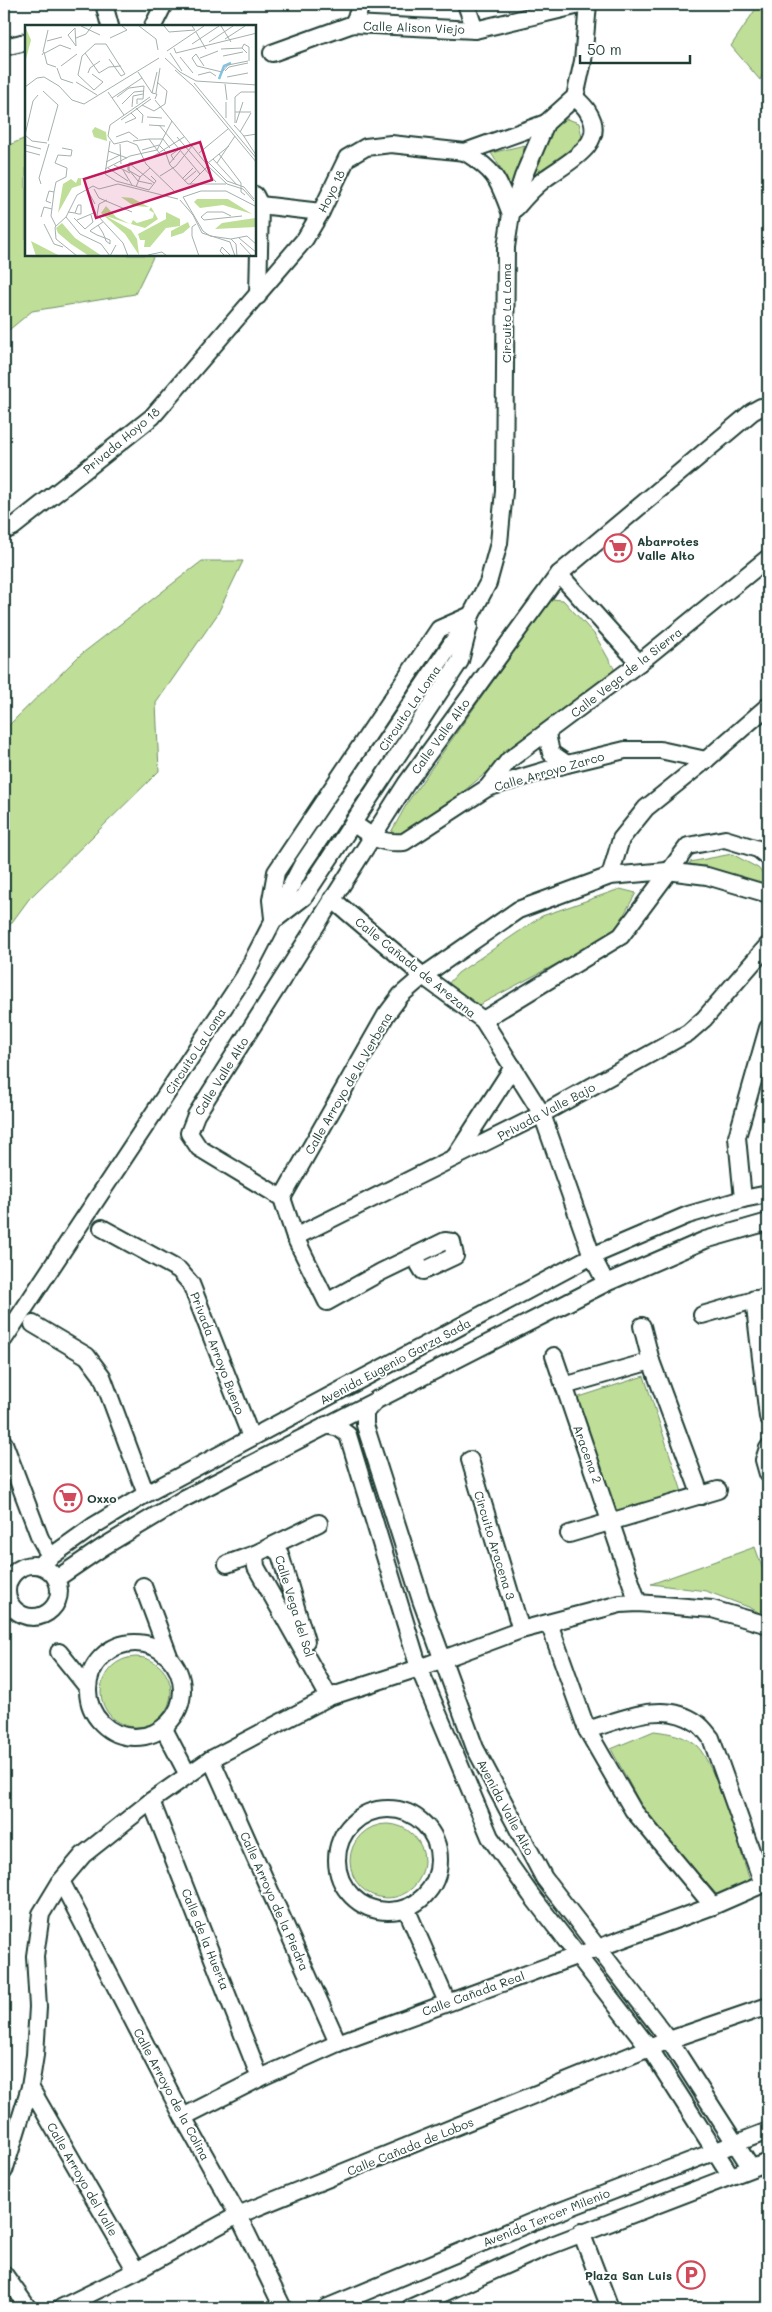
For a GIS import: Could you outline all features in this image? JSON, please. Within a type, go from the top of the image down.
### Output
[{"type":"street","points":[[104,4],[110,25]]},
{"type":"street","points":[[154,25],[164,4]]},
{"type":"street","name":"Calle Alison Viejo","points":[[353,24],[362,4]]},
{"type":"street","name":"Calle Alison Viejo","points":[[466,4],[475,30]]},
{"type":"street","name":"Calle Alison Viejo","points":[[272,53],[353,24],[475,30],[584,4]]},
{"type":"street","points":[[511,214],[527,195],[546,178],[576,159],[585,149],[592,135],[592,124],[588,112],[575,97],[583,61],[588,4]]},
{"type":"street","points":[[4,46],[25,42]]},
{"type":"street","name":"Circuito La Loma","points":[[4,1339],[244,977],[302,865],[471,615],[488,583],[496,551],[504,491],[506,247],[511,214],[523,177],[546,123],[575,97]]},
{"type":"street","name":"Hoyo 18","points":[[465,152],[546,123]]},
{"type":"street","name":"Hoyo 18","points":[[258,296],[305,239],[321,212],[347,158],[366,147],[391,144],[465,152],[487,165],[500,187],[511,214]]},
{"type":"street","points":[[258,296],[257,200],[321,212]]},
{"type":"street","name":"Privada Hoyo 18","points":[[4,546],[8,529],[152,417],[258,296]]},
{"type":"street","name":"Calle Valle Alto","points":[[282,1198],[199,1148],[189,1133],[196,1115],[406,784],[559,574],[752,412],[761,407],[768,408]]},
{"type":"street","name":"Calle Vega de la Sierra","points":[[487,788],[509,760],[639,664],[768,558]]},
{"type":"street","points":[[559,574],[639,664]]},
{"type":"street","points":[[273,920],[304,898],[460,661],[471,615]]},
{"type":"street","points":[[610,876],[621,838],[646,808],[706,760],[768,706]]},
{"type":"street","points":[[546,734],[551,753],[567,764]]},
{"type":"street","name":"Calle Arroyo Zarco","points":[[353,823],[373,838],[388,843],[404,842],[487,788],[567,764],[625,750],[660,750],[706,760]]},
{"type":"street","points":[[483,1020],[621,936],[667,871],[688,846],[725,839],[758,849],[768,857]]},
{"type":"street","name":"Calle Arroyo de la Verbena","points":[[282,1198],[386,1015],[423,976],[518,910],[610,876],[667,871],[707,876],[768,894]]},
{"type":"street","name":"Calle Cañada de Arezana","points":[[332,899],[423,976],[483,1020],[514,1066],[542,1114],[592,1256],[606,1283]]},
{"type":"street","name":"Privada Valle Bajo","points":[[295,1237],[542,1114],[688,1033],[704,1019],[768,946]]},
{"type":"street","points":[[743,1199],[737,1137],[768,1028]]},
{"type":"street","points":[[454,1159],[514,1066]]},
{"type":"street","name":"Avenida Eugenio Garza Sada","points":[[44,1560],[146,1494],[592,1256],[688,1215],[743,1199],[768,1194]]},
{"type":"street","points":[[282,1198],[295,1237],[326,1302],[414,1256]]},
{"type":"street","name":"Avenida Eugenio Garza Sada","points":[[56,1579],[103,1547],[185,1498],[606,1283],[705,1240],[768,1222]]},
{"type":"street","name":"Privada Arroyo Bueno","points":[[102,1228],[179,1270],[191,1284],[251,1437]]},
{"type":"street","points":[[702,1315],[761,1298],[768,1417]]},
{"type":"street","points":[[33,1324],[87,1356],[102,1376],[146,1494]]},
{"type":"street","points":[[642,1326],[651,1361],[700,1496]]},
{"type":"street","name":"Aracena 2","points":[[554,1356],[638,1603]]},
{"type":"street","points":[[564,1386],[651,1361]]},
{"type":"street","name":"Avenida Valle Alto","points":[[377,1399],[365,1412],[365,1425],[422,1600],[475,1748],[544,1878],[669,2040],[751,2168]]},
{"type":"street","name":"Avenida Valle Alto","points":[[326,1425],[339,1428],[348,1435],[419,1668],[490,1837],[577,1955],[650,2049],[731,2176]]},
{"type":"street","points":[[4,1443],[40,1538],[44,1560],[56,1579],[59,1590],[57,1602],[50,1611],[40,1617],[28,1617],[10,1613],[6,1580],[16,1570],[44,1560]]},
{"type":"street","points":[[768,1448],[764,1460],[768,1474]]},
{"type":"street","name":"Circuito Aracena 3","points":[[470,1460],[521,1630]]},
{"type":"street","points":[[175,1479],[185,1498]]},
{"type":"street","points":[[569,1534],[718,1490]]},
{"type":"street","points":[[227,1564],[255,1554],[319,1523]]},
{"type":"street","name":"Calle Vega del Sol","points":[[271,1546],[280,1554],[314,1669]]},
{"type":"street","name":"Calle Vega del Sol","points":[[255,1554],[256,1567],[329,1698]]},
{"type":"street","points":[[143,1586],[169,1656],[179,1670],[183,1685],[182,1702],[175,1717],[164,1729],[150,1736],[135,1738],[120,1736],[107,1729],[96,1718],[90,1704],[88,1688],[91,1673],[99,1660],[110,1650],[124,1644],[140,1642],[156,1647],[169,1656]]},
{"type":"street","points":[[4,2171],[30,2087],[35,2055],[38,2007],[34,1956],[41,1914],[61,1881],[82,1855],[151,1801],[211,1760],[329,1698],[419,1668],[521,1630],[620,1604],[638,1603],[712,1608],[768,1625]]},
{"type":"street","points":[[549,1623],[588,1730],[633,1810],[712,1906]]},
{"type":"street","points":[[59,1652],[88,1688]]},
{"type":"street","points":[[588,1730],[648,1712],[674,1714],[697,1723],[711,1738],[766,1883]]},
{"type":"street","points":[[164,1729],[188,1775]]},
{"type":"street","name":"Calle Arroyo de la Piedra","points":[[211,1760],[338,2043]]},
{"type":"street","name":"Calle de la Huerta","points":[[151,1801],[260,2078]]},
{"type":"street","points":[[386,1810],[401,1811],[422,1823],[434,1840],[438,1858],[435,1878],[429,1890],[419,1901],[406,1908],[389,1911],[372,1909],[363,1905],[355,1900],[344,1886],[338,1872],[338,1852],[341,1841],[347,1830],[357,1820],[370,1813],[386,1810]]},
{"type":"street","name":"Calle Arroyo de la Colina","points":[[61,1881],[183,2117],[238,2215],[283,2308]]},
{"type":"street","name":"Calle Cañada Real","points":[[183,2117],[260,2078],[338,2043],[712,1906],[766,1883]]},
{"type":"street","points":[[406,1908],[447,2002]]},
{"type":"street","name":"Calle Cañada de Lobos","points":[[61,2308],[136,2271],[238,2215],[669,2040],[768,2006]]},
{"type":"street","name":"Calle Arroyo del Valle","points":[[30,2087],[136,2271]]},
{"type":"street","name":"Avenida Tercer Milenio","points":[[330,2307],[532,2222],[768,2131]]},
{"type":"street","points":[[410,2308],[582,2232],[768,2162]]},
{"type":"street","points":[[532,2222],[544,2248]]},
{"type":"street","points":[[582,2232],[610,2308]]},
{"type":"street","points":[[4,2274],[28,2308]]},
{"type":"green space","points":[[759,4],[768,4],[768,63],[760,80],[731,46]]},
{"type":"green space","points":[[567,119],[579,123],[582,137],[563,157],[524,188],[553,126]]},
{"type":"green space","points":[[25,138],[25,256],[154,256],[135,294],[32,311],[4,334],[4,147]]},
{"type":"green space","points":[[525,145],[508,194],[502,170],[491,153]]},
{"type":"green space","points":[[202,561],[243,561],[217,615],[156,703],[159,771],[29,899],[4,933],[4,730],[79,656]]},
{"type":"green space","points":[[551,599],[563,600],[595,635],[616,672],[509,754],[420,827],[400,840],[390,834],[409,800]]},
{"type":"green space","points":[[732,854],[758,868],[768,879],[768,887],[689,870],[690,862]]},
{"type":"green space","points":[[620,889],[636,893],[613,934],[477,1006],[448,984],[458,973],[542,916]]},
{"type":"green space","points":[[644,1376],[682,1492],[619,1519],[573,1399]]},
{"type":"green space","points":[[755,1547],[768,1584],[768,1618],[751,1608],[706,1591],[651,1584]]},
{"type":"green space","points":[[129,1657],[143,1657],[156,1662],[166,1672],[171,1685],[171,1699],[166,1712],[156,1722],[143,1727],[129,1727],[116,1722],[106,1712],[101,1699],[101,1685],[106,1672],[116,1662]]},
{"type":"green space","points":[[654,1731],[682,1737],[692,1742],[697,1746],[712,1770],[750,1881],[719,1897],[646,1814],[611,1749]]},
{"type":"green space","points":[[387,1824],[401,1827],[413,1835],[421,1847],[424,1861],[421,1875],[413,1887],[401,1895],[387,1898],[373,1895],[361,1887],[353,1875],[350,1861],[353,1847],[361,1835],[373,1827]]},
{"type":"place","name":"Abarrotes Valle Alto","points":[[618,548]]},
{"type":"place","name":"Oxxo","points":[[68,1498]]},
{"type":"place","name":"Plaza San Luis","points":[[691,2275]]}]
